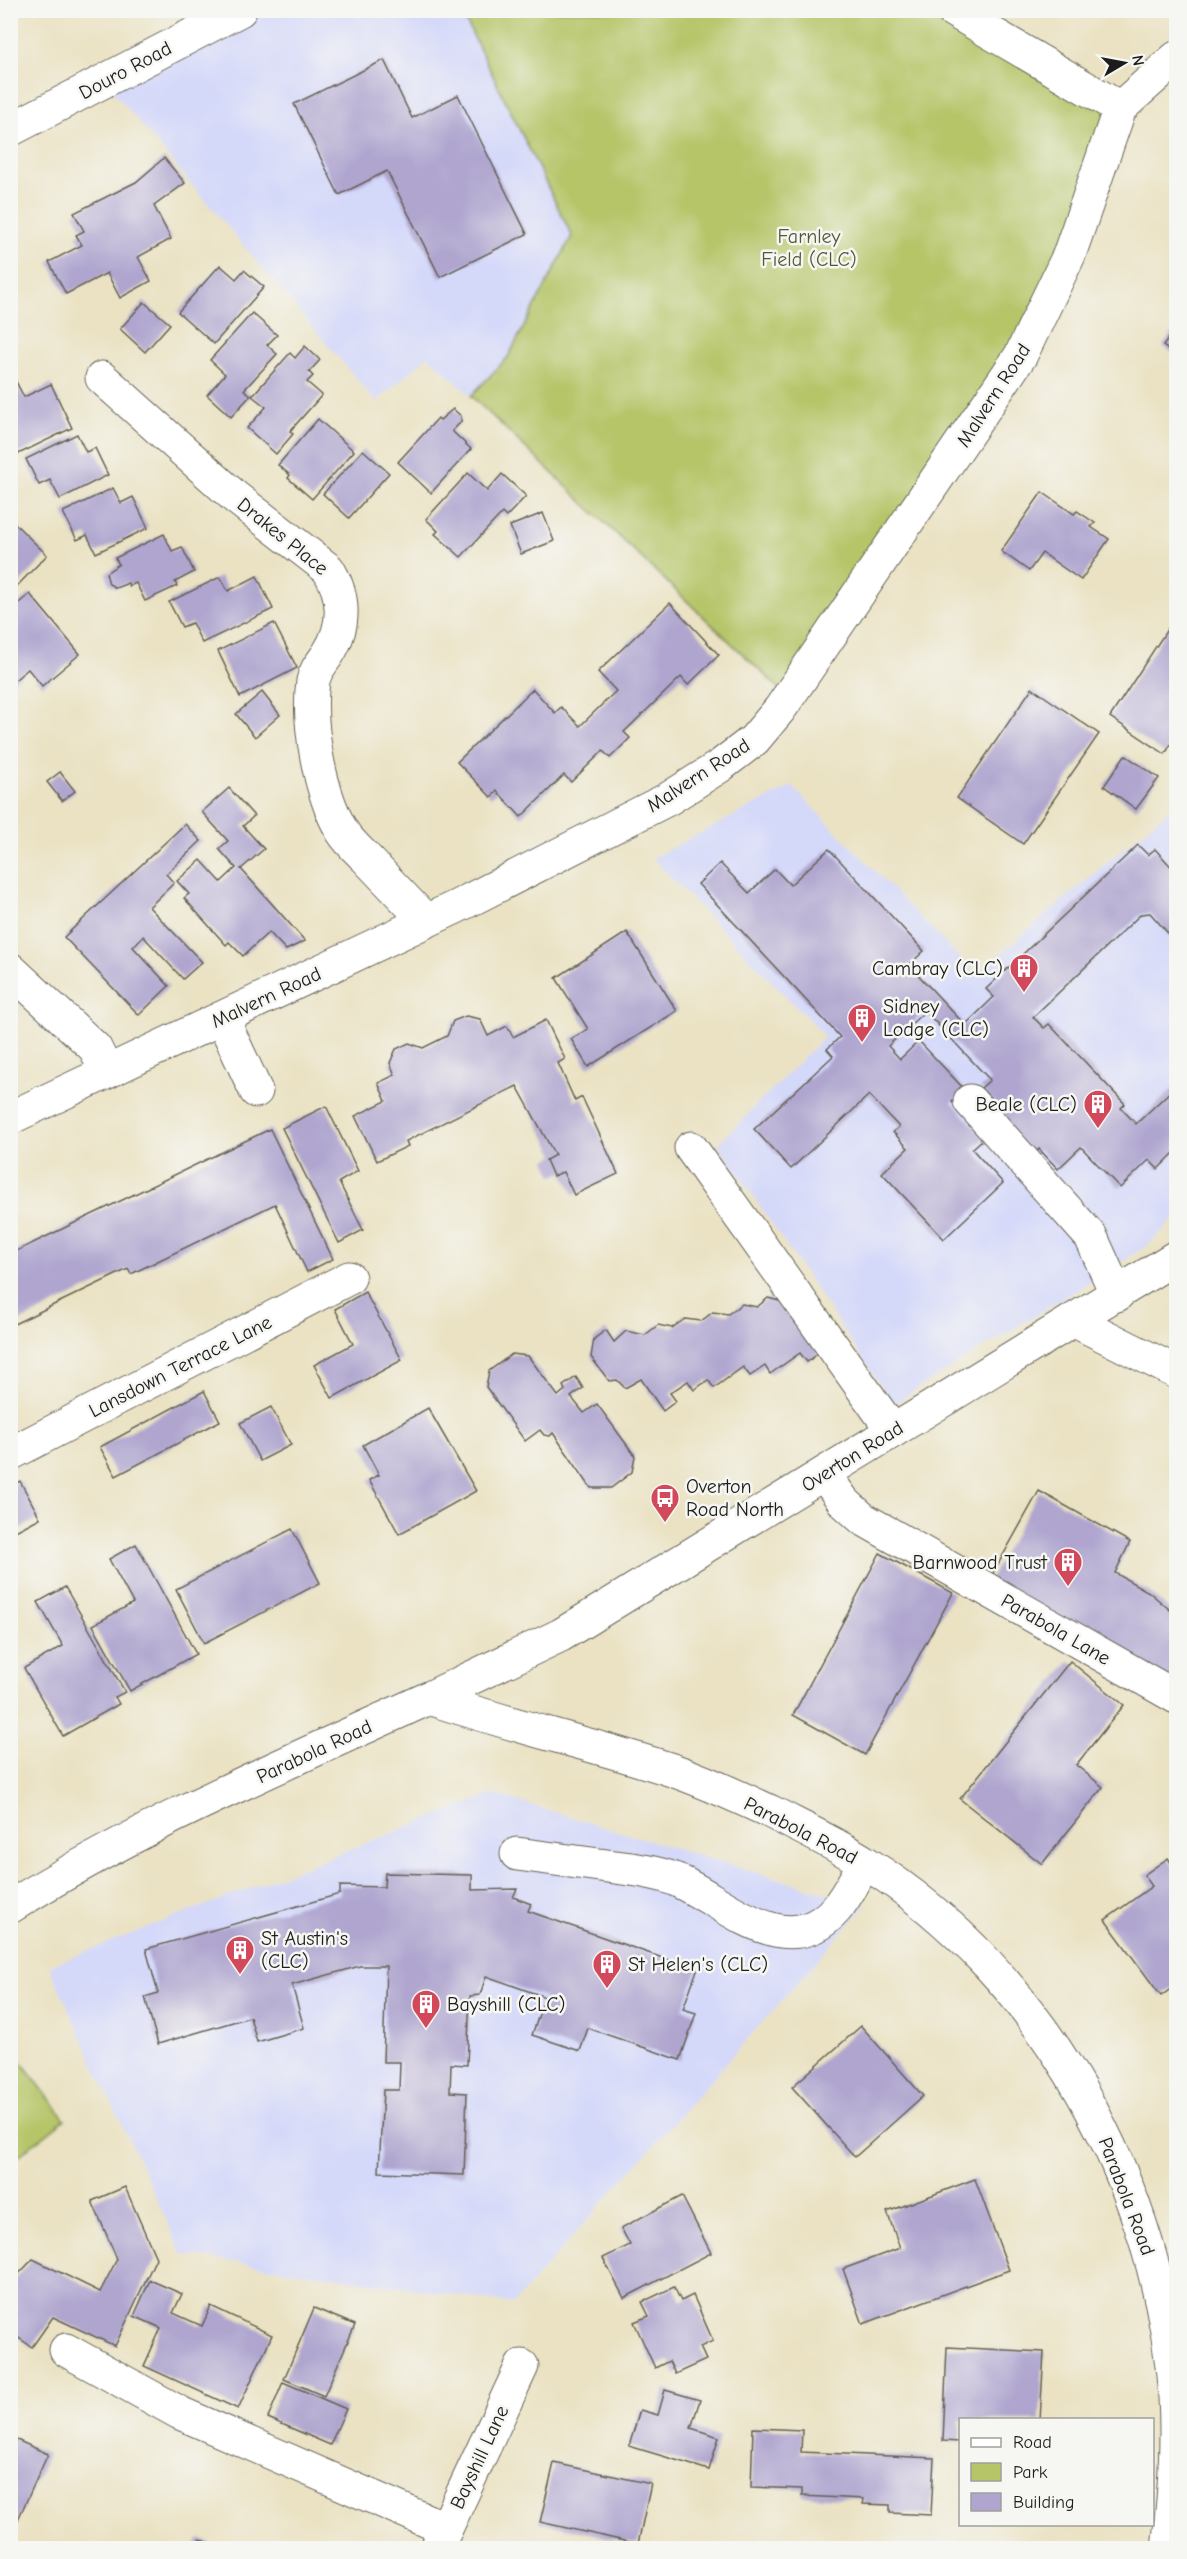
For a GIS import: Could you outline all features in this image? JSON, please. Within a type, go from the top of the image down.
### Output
[{"type":"street","name":"Douro Road","points":[[10,130],[240,10]]},
{"type":"street","points":[[952,10],[1120,108]]},
{"type":"street","name":"Malvern Road","points":[[10,1118],[426,921],[668,799],[720,766],[754,740],[780,709],[1021,356],[1069,255],[1120,108],[1176,58]]},
{"type":"street","name":"Drakes Place","points":[[102,378],[235,497],[328,568],[335,581],[342,610],[340,628],[333,646],[319,666],[313,680],[315,739],[322,778],[343,833],[426,921]]},
{"type":"street","points":[[10,969],[95,1048],[107,1072]]},
{"type":"street","points":[[222,1018],[256,1091]]},
{"type":"street","points":[[970,1101],[1091,1237],[1117,1295]]},
{"type":"street","points":[[691,1149],[893,1431]]},
{"type":"street","name":"Overton Road","points":[[429,1698],[561,1635],[1176,1257]]},
{"type":"street","name":"Lansdown Terrace Lane","points":[[10,1454],[349,1278]]},
{"type":"street","points":[[1073,1320],[1176,1372]]},
{"type":"street","name":"Parabola Lane","points":[[824,1474],[844,1502],[863,1519],[1176,1697]]},
{"type":"street","name":"Parabola Road","points":[[10,1907],[67,1872],[241,1785],[429,1698],[486,1718],[673,1771],[770,1812],[865,1863],[913,1897],[952,1930],[1021,2004],[1051,2045],[1091,2110],[1129,2193],[1155,2272],[1170,2353],[1176,2445],[1168,2548]]},
{"type":"street","points":[[517,1854],[650,1872],[675,1879],[762,1927],[786,1933],[811,1928],[825,1919],[837,1908],[865,1863]]},
{"type":"street","points":[[66,2350],[180,2413],[441,2539]]},
{"type":"street","name":"Bayshill Lane","points":[[441,2539],[522,2366]]},
{"type":"shaded area","points":[[240,11],[461,11],[572,236],[508,357],[471,396],[428,356],[376,402],[104,81]]},
{"type":"shaded area","points":[[792,786],[976,975],[1176,804],[1176,1218],[1147,1246],[893,1404],[718,1144],[825,1036],[652,858]]},
{"type":"shaded area","points":[[493,1794],[866,1905],[513,2304],[182,2254],[49,1966]]},
{"type":"green space","name":"Farnley Field (CLC)","points":[[461,11],[952,11],[1120,108],[1069,255],[788,697],[471,396],[508,357],[572,236]]},
{"type":"green space","points":[[11,2048],[65,2119],[11,2162]]},
{"type":"building","points":[[384,60],[412,118],[458,95],[527,234],[440,277],[387,171],[339,195],[294,104]]},
{"type":"building","points":[[164,158],[185,183],[154,206],[171,239],[138,257],[151,281],[120,298],[107,273],[66,294],[49,262],[82,245],[76,235],[84,231],[74,213],[136,182]]},
{"type":"building","points":[[220,265],[236,279],[244,270],[264,287],[214,344],[178,312]]},
{"type":"building","points":[[144,302],[170,324],[145,352],[120,329]]},
{"type":"building","points":[[252,313],[277,335],[267,345],[277,354],[244,390],[251,395],[231,417],[207,395],[225,374],[210,360]]},
{"type":"building","points":[[1176,328],[1176,355],[1163,346]]},
{"type":"building","points":[[305,346],[320,360],[309,372],[313,376],[307,382],[322,395],[290,431],[293,434],[276,454],[247,428],[266,407],[252,396],[290,353],[295,358]]},
{"type":"building","points":[[10,370],[24,397],[51,384],[72,428],[10,458]]},
{"type":"building","points":[[453,409],[461,416],[461,422],[452,431],[471,449],[431,493],[398,462],[438,418],[440,420]]},
{"type":"building","points":[[318,419],[354,451],[312,499],[288,478],[290,475],[278,465]]},
{"type":"building","points":[[77,434],[86,452],[95,448],[108,475],[60,499],[50,480],[39,485],[26,459]]},
{"type":"building","points":[[363,450],[389,473],[349,518],[323,494]]},
{"type":"building","points":[[468,473],[487,491],[502,474],[526,496],[506,517],[502,513],[461,557],[435,534],[438,531],[426,519]]},
{"type":"building","points":[[113,488],[121,503],[133,497],[148,528],[96,553],[87,535],[77,540],[63,512]]},
{"type":"building","points":[[1042,492],[1074,514],[1077,511],[1095,523],[1091,527],[1109,539],[1081,580],[1042,553],[1029,571],[1001,551]]},
{"type":"building","points":[[543,513],[554,541],[521,554],[510,526]]},
{"type":"building","points":[[10,519],[47,555],[17,586],[10,579]]},
{"type":"building","points":[[164,534],[172,551],[182,547],[194,572],[175,582],[177,586],[145,601],[136,583],[129,586],[128,583],[116,588],[109,584],[106,573],[119,564],[115,558]]},
{"type":"building","points":[[257,576],[273,609],[202,643],[192,623],[182,627],[169,602],[220,577],[228,591]]},
{"type":"building","points":[[30,594],[80,654],[42,686],[28,669],[10,684],[10,610]]},
{"type":"building","points":[[670,603],[719,655],[688,685],[681,677],[624,732],[630,738],[610,758],[603,751],[571,782],[564,775],[521,817],[497,791],[491,797],[457,762],[533,689],[555,713],[561,707],[580,726],[616,691],[598,672]]},
{"type":"building","points":[[274,623],[297,668],[240,697],[218,651]]},
{"type":"building","points":[[1170,625],[1176,630],[1176,736],[1165,754],[1110,717]]},
{"type":"building","points":[[1032,688],[1099,734],[1023,844],[957,798]]},
{"type":"building","points":[[262,692],[280,715],[255,737],[236,714]]},
{"type":"building","points":[[1125,755],[1159,778],[1136,809],[1104,786]]},
{"type":"building","points":[[60,772],[75,791],[62,801],[47,782]]},
{"type":"building","points":[[229,788],[254,816],[243,826],[264,849],[241,869],[305,941],[286,950],[269,932],[243,956],[229,942],[226,945],[184,898],[189,894],[177,881],[201,860],[221,882],[236,868],[219,849],[228,841],[202,812]]},
{"type":"building","points":[[185,824],[201,841],[166,874],[174,883],[149,907],[202,962],[183,979],[143,936],[133,947],[169,986],[139,1015],[64,937]]},
{"type":"building","name":"Sidney Lodge (CLC)","points":[[1138,845],[1148,855],[1155,849],[1176,872],[1176,942],[1150,913],[1141,914],[1033,1017],[1044,1028],[1049,1024],[1125,1104],[1121,1108],[1136,1124],[1176,1086],[1176,1151],[1158,1169],[1149,1160],[1120,1188],[1081,1147],[1058,1169],[1039,1149],[1034,1155],[994,1113],[1000,1108],[981,1088],[990,1080],[925,1011],[888,1046],[900,1059],[919,1041],[965,1090],[952,1102],[984,1138],[972,1149],[1003,1183],[944,1239],[882,1173],[908,1148],[893,1132],[899,1127],[869,1095],[791,1169],[754,1129],[833,1056],[827,1049],[840,1037],[698,884],[720,863],[749,893],[775,869],[790,885],[829,849],[924,951],[909,965],[965,1025],[994,997],[986,989]]},
{"type":"building","points":[[627,932],[677,1011],[588,1067],[571,1039],[588,1029],[556,978]]},
{"type":"building","points":[[466,1016],[480,1019],[488,1036],[507,1026],[513,1037],[546,1020],[565,1059],[558,1063],[575,1101],[582,1097],[618,1174],[574,1195],[563,1172],[553,1176],[546,1160],[555,1155],[517,1086],[406,1141],[408,1146],[377,1161],[355,1116],[386,1101],[378,1083],[395,1075],[390,1063],[396,1049],[409,1043],[423,1048],[447,1036],[453,1021]]},
{"type":"building","points":[[326,1106],[358,1171],[339,1182],[363,1230],[339,1243],[282,1128]]},
{"type":"building","points":[[270,1129],[333,1259],[307,1272],[275,1204],[131,1274],[128,1269],[10,1326],[10,1254]]},
{"type":"building","points":[[365,1292],[402,1360],[332,1398],[314,1365],[353,1344],[335,1309]]},
{"type":"building","points":[[768,1298],[783,1302],[820,1352],[807,1362],[800,1353],[770,1374],[765,1366],[750,1376],[743,1367],[714,1388],[708,1380],[694,1390],[688,1381],[670,1393],[676,1401],[663,1411],[641,1379],[625,1388],[617,1380],[609,1381],[591,1357],[594,1339],[606,1330],[614,1342],[626,1331],[645,1335],[658,1325],[672,1328],[685,1319],[701,1321],[713,1312],[728,1314],[742,1304],[757,1307]]},
{"type":"building","points":[[512,1354],[528,1356],[558,1396],[565,1390],[563,1386],[576,1377],[583,1388],[571,1397],[584,1413],[597,1404],[635,1456],[632,1472],[611,1488],[591,1488],[553,1433],[550,1436],[544,1435],[540,1430],[525,1441],[486,1387],[489,1371]]},
{"type":"building","points":[[204,1391],[220,1421],[116,1476],[100,1447]]},
{"type":"building","points":[[271,1407],[291,1445],[260,1461],[240,1423]]},
{"type":"building","points":[[428,1408],[476,1491],[399,1534],[369,1480],[379,1475],[363,1445]]},
{"type":"building","points":[[20,1481],[40,1518],[10,1534],[10,1487]]},
{"type":"building","name":"Barnwood Trust","points":[[1039,1491],[1130,1542],[1115,1573],[1149,1592],[1176,1615],[1176,1666],[1170,1680],[987,1584]]},
{"type":"building","points":[[292,1529],[320,1583],[204,1643],[176,1589]]},
{"type":"building","points":[[136,1544],[196,1654],[130,1691],[93,1625],[133,1603],[109,1559]]},
{"type":"building","points":[[880,1553],[953,1593],[865,1755],[793,1715]]},
{"type":"building","points":[[65,1587],[125,1692],[115,1697],[119,1704],[63,1736],[24,1668],[63,1646],[38,1602]]},
{"type":"building","points":[[1070,1661],[1124,1705],[1076,1765],[1103,1787],[1042,1864],[960,1799]]},
{"type":"building","points":[[1168,1858],[1176,1870],[1176,1985],[1161,1996],[1105,1920],[1152,1886],[1144,1875]]},
{"type":"building","points":[[385,1873],[472,1875],[472,1890],[517,1889],[513,1897],[531,1904],[528,1911],[697,1970],[683,2009],[696,2013],[680,2060],[588,2028],[580,2051],[532,2035],[545,1997],[486,1976],[480,1995],[470,1996],[467,2065],[451,2064],[450,2092],[467,2093],[464,2175],[379,2172],[383,2090],[399,2090],[400,2062],[383,2062],[386,1966],[360,1966],[292,1985],[304,2028],[257,2042],[250,2017],[158,2044],[145,1997],[158,1993],[146,1949],[340,1894],[340,1886],[384,1887]]},
{"type":"building","points":[[861,2026],[923,2096],[855,2157],[792,2087]]},
{"type":"building","points":[[975,2179],[1009,2270],[863,2324],[843,2269],[900,2248],[887,2212]]},
{"type":"building","points":[[125,2187],[156,2258],[115,2346],[53,2317],[32,2347],[10,2332],[10,2283],[33,2259],[100,2292],[117,2259],[92,2201]]},
{"type":"building","points":[[682,2196],[711,2253],[624,2298],[603,2258],[630,2245],[621,2228]]},
{"type":"building","points":[[150,2280],[182,2294],[173,2313],[202,2326],[211,2306],[272,2335],[238,2409],[144,2366],[161,2328],[134,2316]]},
{"type":"building","points":[[674,2287],[681,2301],[693,2295],[713,2341],[700,2347],[706,2360],[675,2374],[669,2361],[655,2368],[634,2322],[649,2316],[642,2302]]},
{"type":"building","points":[[314,2308],[355,2325],[324,2396],[284,2379]]},
{"type":"building","points":[[947,2347],[1044,2352],[1040,2418],[959,2418],[959,2442],[943,2441]]},
{"type":"building","points":[[283,2382],[346,2409],[330,2445],[268,2418]]},
{"type":"building","points":[[665,2390],[700,2400],[691,2428],[719,2437],[709,2470],[629,2446],[640,2410],[658,2415]]},
{"type":"building","points":[[753,2428],[802,2430],[801,2452],[934,2458],[931,2515],[890,2513],[890,2505],[863,2504],[864,2499],[802,2496],[802,2489],[751,2487]]},
{"type":"building","points":[[10,2437],[48,2454],[10,2537]]},
{"type":"building","points":[[554,2463],[651,2484],[638,2544],[540,2522]]},
{"type":"building","points":[[200,2539],[220,2548],[195,2548]]},
{"type":"place","name":"Cambray (CLC)","points":[[1024,994]]},
{"type":"place","name":"Sidney Lodge (CLC)","points":[[862,1044]]},
{"type":"place","name":"Beale (CLC)","points":[[1098,1130]]},
{"type":"place","name":"Overton Road North","points":[[665,1524]]},
{"type":"place","name":"Barnwood Trust","points":[[1068,1588]]},
{"type":"place","name":"St Austin's (CLC)","points":[[240,1976]]},
{"type":"place","name":"St Helen's (CLC)","points":[[607,1990]]},
{"type":"place","name":"Bayshill (CLC)","points":[[426,2030]]}]
